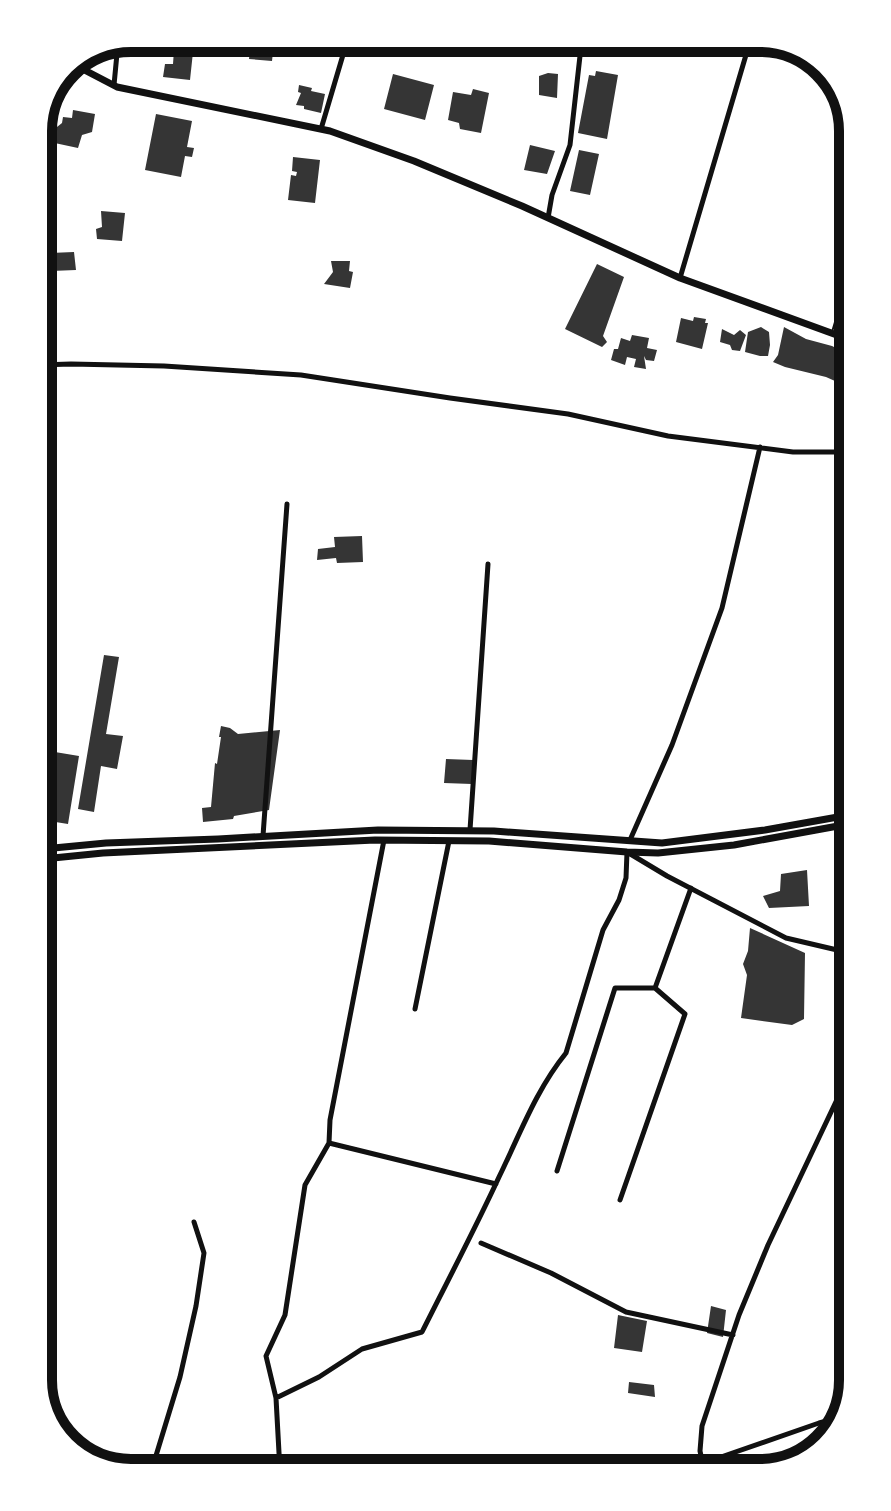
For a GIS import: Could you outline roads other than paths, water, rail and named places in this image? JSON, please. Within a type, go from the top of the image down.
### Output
[{"type":"main road","points":[[82,69],[113,86],[321,129],[414,161],[680,278],[839,336]]},
{"type":"main road","points":[[52,848],[378,830],[470,830],[662,843],[839,817]]},
{"type":"main road","points":[[52,858],[384,840],[450,840],[658,853],[734,845],[839,826]]},
{"type":"street","points":[[321,129],[344,52]]},
{"type":"street","points":[[548,218],[552,195],[570,145],[580,52]]},
{"type":"street","points":[[680,278],[747,52]]},
{"type":"street","points":[[113,86],[117,54]]},
{"type":"street","points":[[52,365],[164,366],[301,375],[568,414],[668,436],[793,452],[839,452]]},
{"type":"street","points":[[630,840],[672,745],[722,608],[760,447]]},
{"type":"street","points":[[263,837],[287,504]]},
{"type":"street","points":[[470,830],[488,564]]},
{"type":"street","points":[[279,1459],[276,1398],[266,1356],[285,1315],[305,1185],[329,1143],[330,1120],[384,840]]},
{"type":"street","points":[[415,1009],[450,840]]},
{"type":"street","points":[[276,1398],[319,1377],[362,1349],[422,1332],[538,1093],[566,1053],[603,930],[619,900],[626,878],[627,852],[786,938],[839,950]]},
{"type":"street","points":[[655,988],[691,888]]},
{"type":"street","points":[[557,1171],[615,988],[655,988],[685,1014],[620,1200]]},
{"type":"street","points":[[702,1459],[702,1426],[739,1315],[768,1245],[839,1095]]},
{"type":"street","points":[[329,1143],[496,1184]]},
{"type":"street","points":[[155,1459],[180,1377],[196,1306],[204,1253],[194,1222]]},
{"type":"street","points":[[481,1243],[551,1273],[626,1312],[733,1335]]},
{"type":"street","points":[[718,1459],[828,1421]]},
{"type":"lane","points":[[832,333],[839,309]]}]
